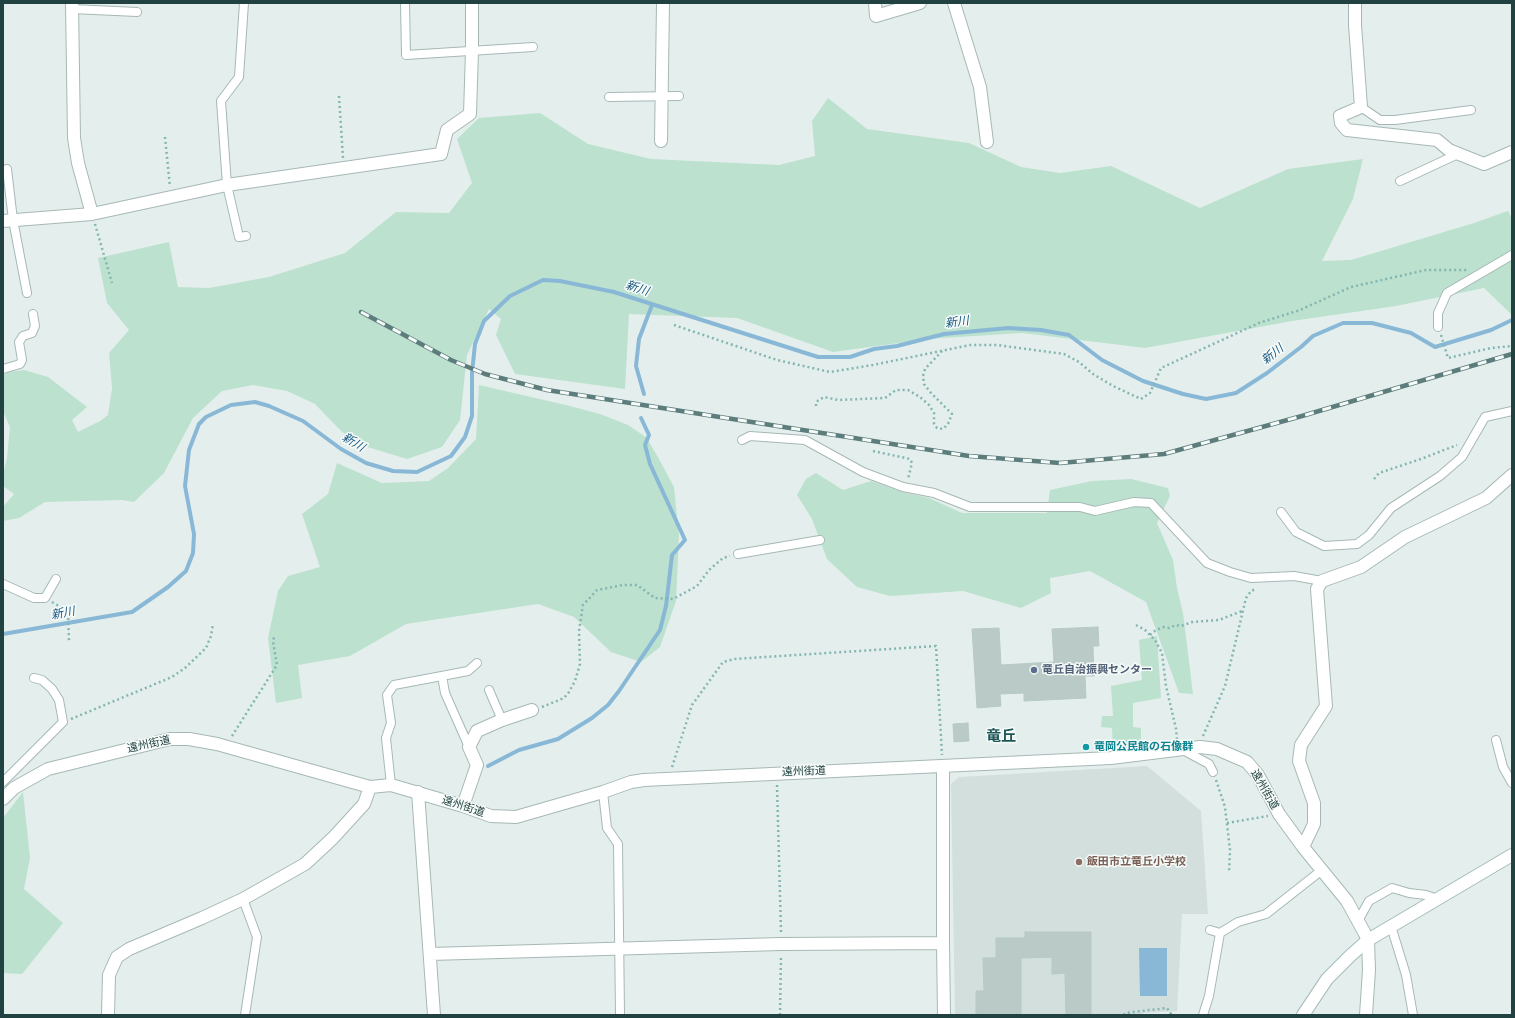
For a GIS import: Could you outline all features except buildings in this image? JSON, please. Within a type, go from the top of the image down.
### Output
[{"type":"street","points":[[8,221],[92,214],[228,185],[441,154],[446,130],[470,114],[472,3]]},
{"type":"street","points":[[661,141],[662,3]]},
{"type":"street","points":[[875,3],[876,16],[920,3]]},
{"type":"street","points":[[954,3],[980,87],[987,142]]},
{"type":"street","points":[[1355,3],[1355,25],[1361,107],[1340,116],[1341,123],[1347,130],[1436,140],[1448,150],[1484,164],[1512,152]]},
{"type":"street","points":[[72,6],[74,138],[78,163],[92,214]]},
{"type":"street","points":[[1303,847],[1314,824],[1314,803],[1299,761],[1301,745],[1326,706],[1317,588],[1322,580],[1361,566],[1406,537],[1486,498],[1512,475]]},
{"type":"street","points":[[463,806],[477,765],[470,747],[477,731],[502,720],[532,710]]},
{"type":"street","name":"遠州街道","points":[[3,799],[14,788],[48,769],[170,739],[189,739],[226,746],[370,787],[391,785],[418,792],[491,816],[516,817],[632,782],[668,778],[1111,758],[1180,747],[1200,747],[1217,749],[1247,762],[1258,775],[1279,814],[1303,847],[1347,901],[1368,940]]},
{"type":"street","points":[[943,766],[944,1015]]},
{"type":"street","points":[[108,1015],[109,975],[118,957],[129,949],[243,899],[305,864],[333,838],[364,804],[370,787]]},
{"type":"street","points":[[418,792],[434,1015]]},
{"type":"street","points":[[1303,1015],[1327,979],[1368,940],[1512,855]]},
{"type":"street","points":[[1366,1015],[1369,970],[1368,940]]},
{"type":"street","points":[[430,954],[781,944],[943,943]]},
{"type":"lane","points":[[244,3],[239,77],[221,101],[228,185],[239,237],[246,236]]},
{"type":"lane","points":[[405,3],[406,55],[533,47]]},
{"type":"lane","points":[[72,6],[137,12]]},
{"type":"lane","points":[[609,98],[679,96]]},
{"type":"lane","points":[[1361,107],[1380,120],[1395,120],[1471,110]]},
{"type":"lane","points":[[1400,181],[1458,154]]},
{"type":"lane","points":[[7,169],[8,221],[26,293]]},
{"type":"lane","points":[[1438,327],[1438,313],[1447,293],[1512,255]]},
{"type":"lane","points":[[3,368],[20,364],[22,360],[19,342],[23,336],[32,333],[35,326],[33,314]]},
{"type":"lane","points":[[1281,512],[1296,532],[1324,546],[1357,544],[1369,535],[1391,508],[1440,476],[1462,457],[1470,440],[1485,417],[1512,411]]},
{"type":"lane","points":[[742,440],[750,436],[805,440],[863,472],[903,487],[934,493],[970,507],[1080,507],[1096,511],[1134,502],[1151,503],[1207,563],[1251,578],[1294,576],[1322,580]]},
{"type":"lane","points":[[738,554],[820,540]]},
{"type":"lane","points":[[3,584],[34,598],[45,598],[56,579]]},
{"type":"lane","points":[[391,785],[386,738],[391,723],[387,695],[394,685],[468,671],[477,663]]},
{"type":"lane","points":[[442,676],[445,693],[470,747]]},
{"type":"lane","points":[[3,782],[63,722],[59,700],[52,689],[42,680],[34,678]]},
{"type":"lane","points":[[489,690],[502,720]]},
{"type":"lane","points":[[1496,740],[1503,767],[1512,783]]},
{"type":"lane","points":[[1180,747],[1208,764],[1213,772]]},
{"type":"lane","points":[[603,792],[607,828],[618,844],[620,1015]]},
{"type":"lane","points":[[1210,930],[1220,933],[1238,922],[1266,914],[1322,870]]},
{"type":"lane","points":[[1358,921],[1369,901],[1392,888],[1409,893],[1426,895],[1437,899]]},
{"type":"lane","points":[[243,899],[257,937],[245,1015]]},
{"type":"lane","points":[[1391,926],[1406,975],[1413,1015]]},
{"type":"lane","points":[[1203,1015],[1209,996],[1220,933]]},
{"type":"path","points":[[338,96],[344,168]]},
{"type":"path","points":[[165,137],[171,197]]},
{"type":"path","points":[[92,214],[112,283]]},
{"type":"path","points":[[674,325],[777,360],[830,372],[873,365],[970,345],[997,345],[1064,354],[1079,362],[1093,374],[1113,386],[1141,399],[1150,393],[1162,368],[1259,322],[1300,310],[1351,288],[1426,270],[1488,270]]},
{"type":"path","points":[[1441,336],[1448,358],[1491,348],[1512,346]]},
{"type":"path","points":[[816,406],[816,402],[824,398],[838,400],[884,398],[896,390],[908,390],[920,397],[929,405],[934,414],[934,424],[937,428],[943,429],[948,424],[952,414],[924,384],[923,376],[925,369],[942,351]]},
{"type":"path","points":[[1374,479],[1379,473],[1421,460],[1470,440]]},
{"type":"path","points":[[873,451],[910,459],[912,463],[908,481],[910,488]]},
{"type":"path","points":[[532,710],[564,698],[576,682],[580,664],[579,631],[583,605],[597,590],[623,585],[637,585],[656,598],[673,599],[697,586],[709,570],[723,558],[738,554]]},
{"type":"path","points":[[1200,747],[1202,738],[1225,686],[1246,598],[1251,591],[1260,586]]},
{"type":"path","points":[[45,598],[68,612],[69,641]]},
{"type":"path","points":[[1150,635],[1156,630],[1164,627],[1169,628],[1192,622],[1219,620],[1242,611]]},
{"type":"path","points":[[63,722],[172,677],[185,668],[206,648],[212,636],[213,624]]},
{"type":"path","points":[[1136,625],[1155,640],[1162,653],[1166,686],[1180,747]]},
{"type":"path","points":[[226,746],[276,665],[273,642],[274,637]]},
{"type":"path","points":[[668,778],[692,704],[723,662],[734,659],[936,646],[943,766]]},
{"type":"path","points":[[1213,772],[1225,806],[1230,850],[1229,873]]},
{"type":"path","points":[[776,773],[781,944],[780,1015]]},
{"type":"path","points":[[1227,823],[1270,815]]},
{"type":"path","points":[[1124,1015],[1125,1013],[1167,1008],[1171,1014],[1170,1015]]},
{"type":"shaded area","name":"飯田市立竜丘小学校","points":[[1147,766],[1201,811],[1208,914],[1182,914],[1177,1011],[1143,1013],[1142,1015],[955,1015],[951,784],[959,777]]},
{"type":"green space","points":[[828,98],[867,129],[969,143],[1021,167],[1060,173],[1111,166],[1200,208],[1288,169],[1363,159],[1353,199],[1322,261],[1351,260],[1474,223],[1508,211],[1512,219],[1512,315],[1484,288],[1396,306],[1292,321],[1145,348],[1022,333],[928,339],[833,352],[737,318],[629,314],[625,389],[515,374],[496,335],[501,319],[489,309],[467,355],[460,420],[442,447],[407,459],[361,445],[341,431],[315,404],[287,391],[253,385],[222,391],[193,418],[164,473],[134,502],[122,500],[45,502],[19,518],[3,521],[3,507],[14,494],[3,486],[3,474],[7,458],[10,427],[3,411],[3,375],[9,372],[24,370],[48,377],[87,407],[72,420],[78,432],[100,421],[108,415],[112,388],[109,353],[129,330],[107,303],[98,258],[169,242],[178,287],[209,288],[269,277],[345,253],[396,212],[449,213],[472,183],[457,139],[479,118],[540,113],[588,144],[651,159],[779,165],[815,156],[812,121]]},
{"type":"green space","points":[[479,385],[600,414],[628,425],[646,437],[674,487],[679,536],[676,601],[660,647],[641,662],[611,652],[574,617],[538,604],[406,624],[350,656],[298,665],[302,698],[276,703],[268,638],[278,591],[288,576],[320,567],[302,514],[328,494],[337,463],[382,483],[429,481],[448,468],[476,439]]},
{"type":"green space","points":[[816,473],[843,490],[871,481],[902,492],[929,498],[962,513],[1047,513],[1050,490],[1092,481],[1131,479],[1168,488],[1170,496],[1157,523],[1173,560],[1177,588],[1183,613],[1193,694],[1179,693],[1146,602],[1090,571],[1050,578],[1051,593],[1021,608],[963,591],[890,596],[857,587],[827,559],[812,519],[797,495],[806,479]]},
{"type":"green space","points":[[1157,636],[1161,698],[1133,703],[1133,727],[1141,728],[1141,748],[1113,751],[1112,728],[1101,727],[1102,716],[1113,716],[1111,686],[1142,680],[1139,640]]},
{"type":"green space","points":[[23,792],[30,858],[24,889],[63,923],[22,974],[3,973],[3,818]]},
{"type":"water","points":[[1139,948],[1167,948],[1167,996],[1140,996]]},
{"type":"waterway","name":"新川","points":[[3,634],[132,612],[168,587],[186,571],[193,553],[194,534],[185,486],[189,450],[199,424],[206,417],[231,405],[255,402],[269,406],[303,421],[341,449],[366,463],[393,471],[417,472],[451,456],[465,437],[472,416],[472,373],[475,344],[484,321],[510,296],[543,280],[560,281],[614,292],[818,357],[850,357],[874,349],[897,346],[944,334],[1008,328],[1041,330],[1069,335],[1102,360],[1143,381],[1183,394],[1206,399],[1236,393],[1267,373],[1313,336],[1343,323],[1372,323],[1411,333],[1435,347],[1491,330],[1512,320]]},
{"type":"waterway","points":[[644,394],[636,366],[639,339],[652,305]]},
{"type":"waterway","points":[[488,766],[519,750],[558,739],[592,718],[608,705],[619,691],[660,630],[666,606],[672,555],[685,540],[650,464],[645,445],[649,435],[641,418]]},
{"type":"railway","points":[[361,312],[451,360],[485,374],[547,390],[969,456],[1060,463],[1164,454],[1302,416],[1512,354]]},
{"type":"place","name":"竜丘自治振興センター","points":[[1034,670]]},
{"type":"place","name":"竜岡公民館の石像群","points":[[1086,747]]},
{"type":"place","name":"飯田市立竜丘小学校","points":[[1079,862]]},
{"type":"district","name":"竜丘","points":[[1001,737]]}]
